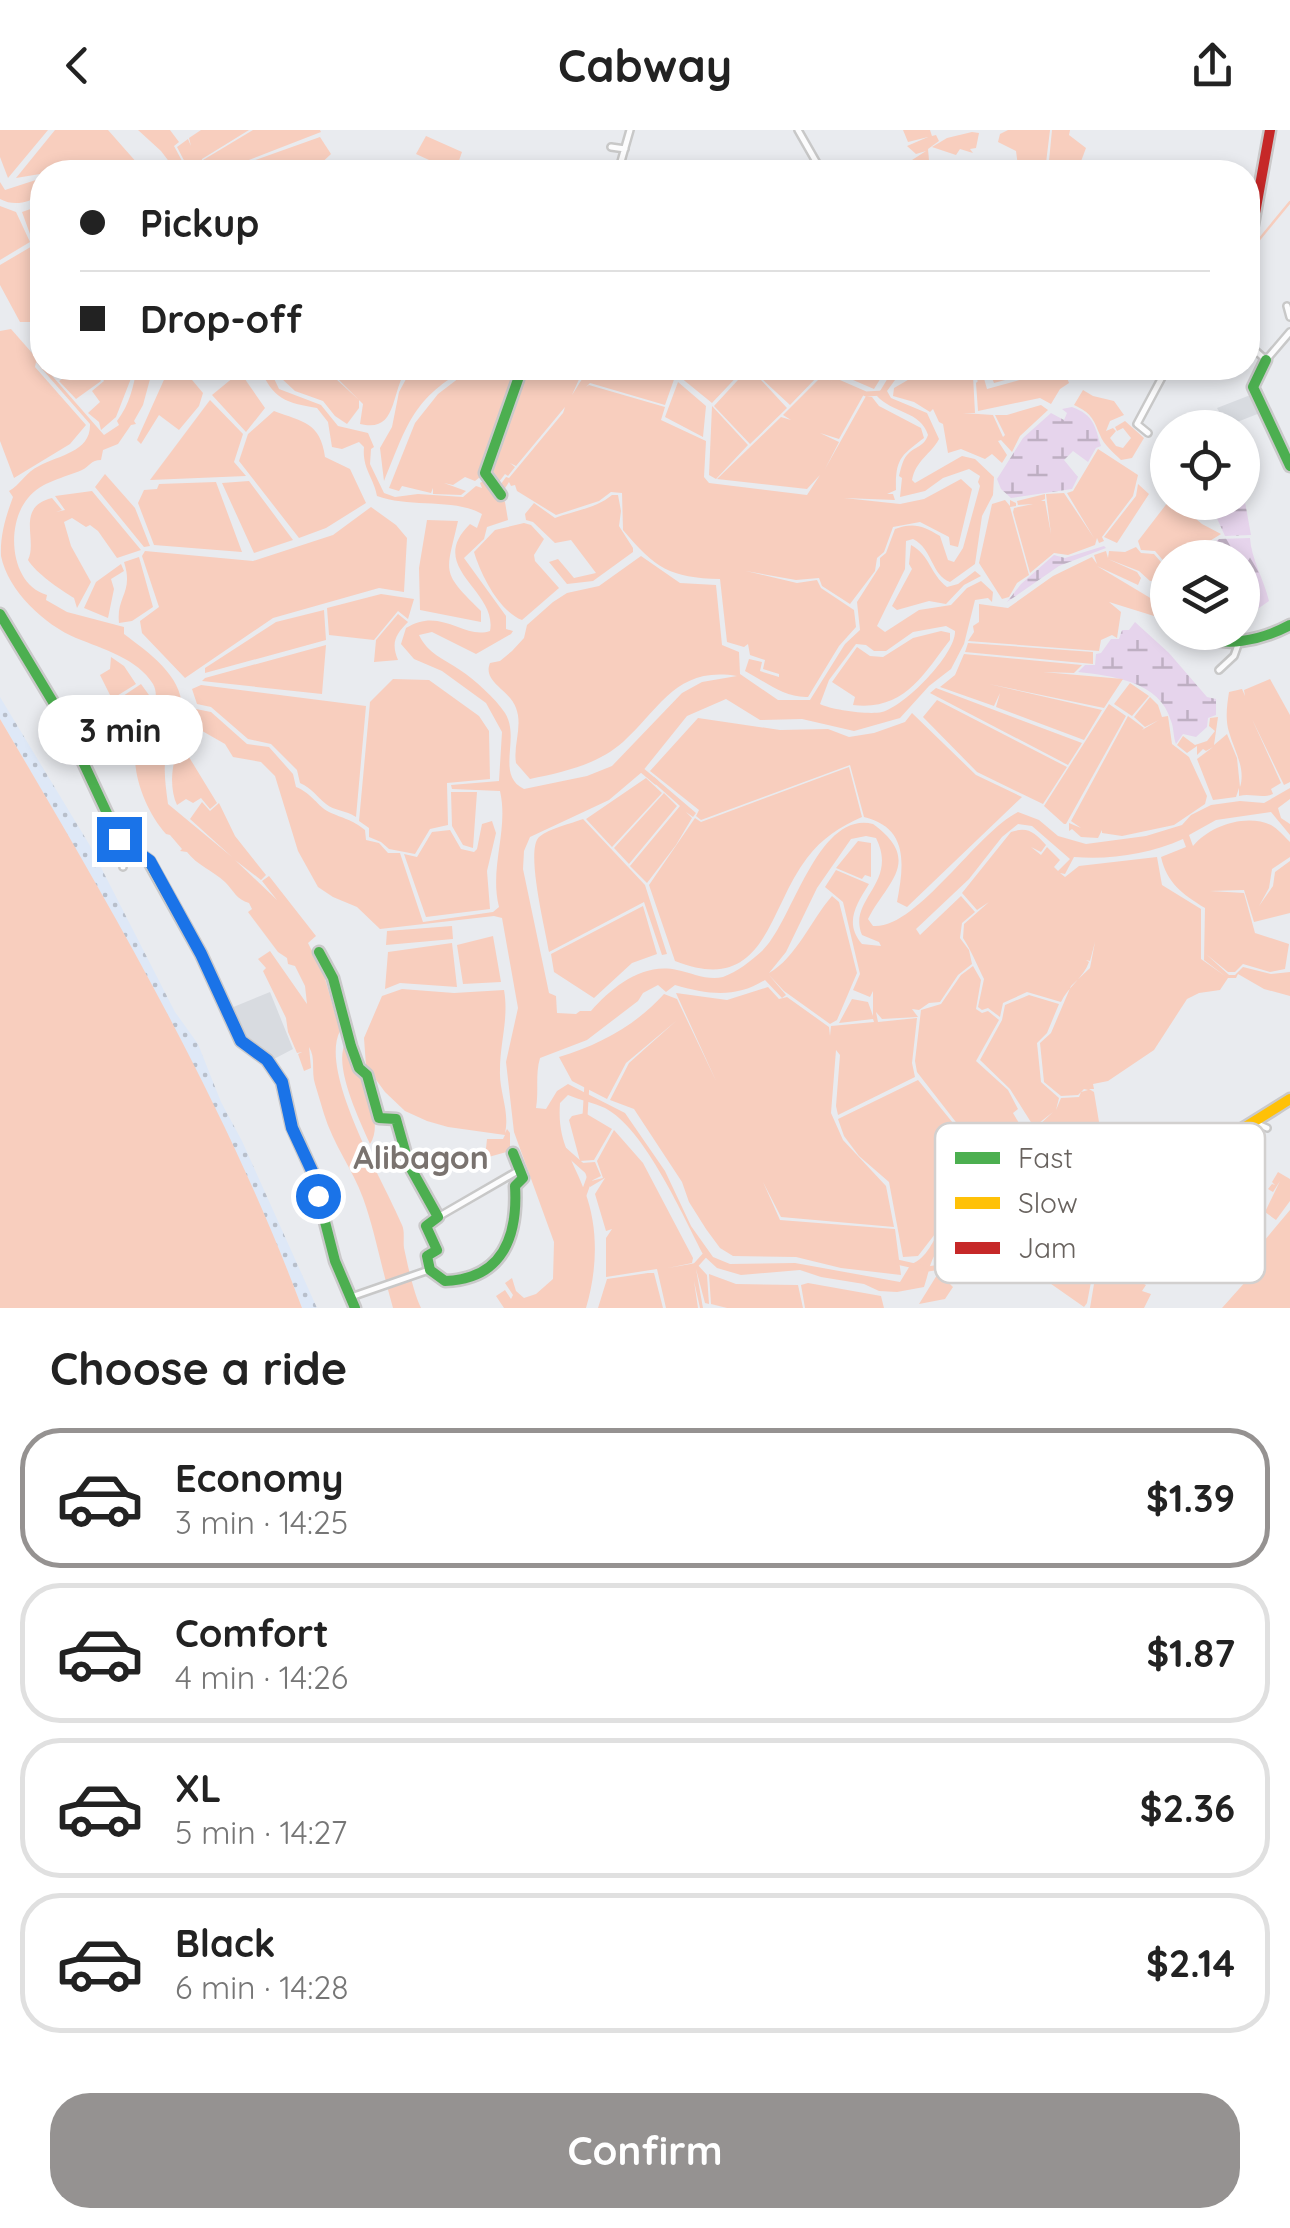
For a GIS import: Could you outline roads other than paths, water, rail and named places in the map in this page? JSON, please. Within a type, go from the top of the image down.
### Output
[{"type":"street","points":[[622,160],[630,130]]},
{"type":"street","points":[[798,130],[815,160]]},
{"type":"street","points":[[1260,185],[1270,130]]},
{"type":"street","points":[[611,148],[624,149]]},
{"type":"street","points":[[1287,306],[1290,317]]},
{"type":"street","points":[[1260,372],[1290,332]]},
{"type":"street","points":[[1260,355],[1266,360]]},
{"type":"street","points":[[500,493],[486,473],[518,380]]},
{"type":"street","points":[[1148,432],[1137,424],[1161,380]]},
{"type":"street","points":[[1256,380],[1253,387],[1290,466]]},
{"type":"street","points":[[0,614],[62,717],[119,839],[150,861],[201,954],[241,1041],[267,1060],[282,1082],[292,1128],[312,1171],[335,1261],[353,1303],[384,1284],[425,1271],[450,1282],[482,1273],[507,1253],[516,1223],[515,1186],[523,1178],[513,1153]]},
{"type":"street","points":[[1260,638],[1290,626]]},
{"type":"street","points":[[1219,670],[1236,650]]},
{"type":"street","points":[[62,717],[98,702]]},
{"type":"street","points":[[123,866],[122,859],[134,851]]},
{"type":"street","points":[[319,952],[332,978],[358,1068],[367,1075],[378,1118],[396,1119],[412,1171],[438,1216]]},
{"type":"street","points":[[1253,1122],[1290,1099]]},
{"type":"street","points":[[425,1271],[427,1256],[437,1250],[426,1226],[521,1170]]},
{"type":"waterway","points":[[1260,238],[1290,202]]},
{"type":"waterway","points":[[834,380],[866,394],[883,393]]},
{"type":"waterway","points":[[638,767],[656,782]]},
{"type":"waterway","points":[[585,1116],[587,1083]]},
{"type":"waterway","points":[[564,1150],[591,1174],[582,1199]]},
{"type":"waterway","points":[[695,1266],[704,1256]]},
{"type":"waterway","points":[[897,1262],[935,1268]]},
{"type":"district","name":"Alibagon","points":[[421,1158]]}]
